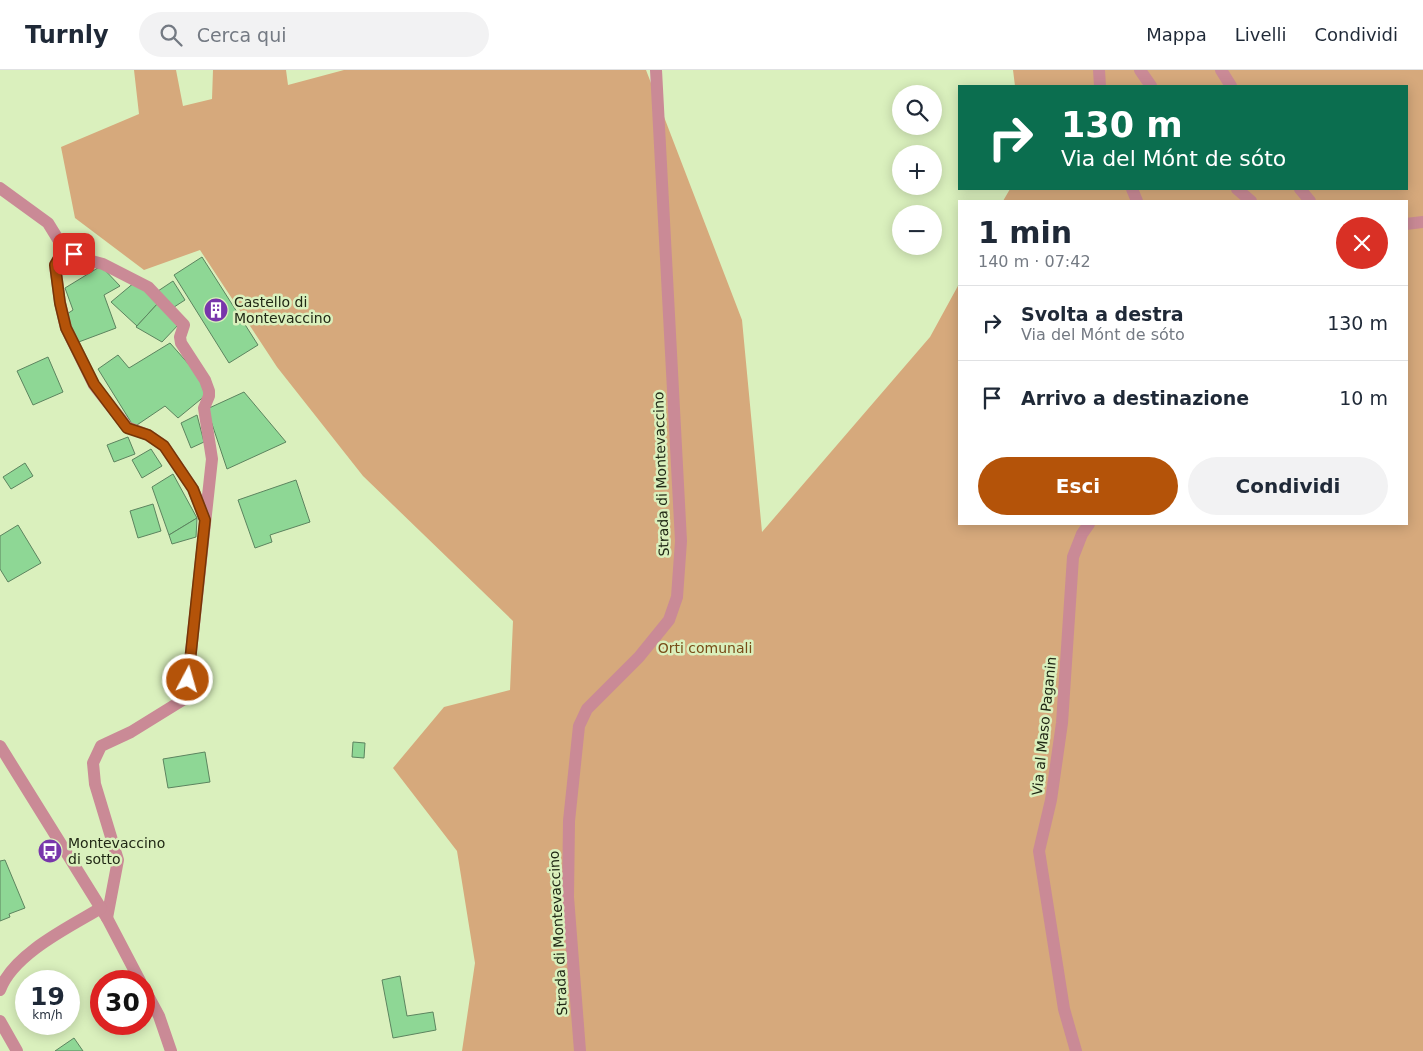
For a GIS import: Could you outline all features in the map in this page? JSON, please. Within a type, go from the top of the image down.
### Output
[{"type":"street","name":"Strada di Montevaccino","points":[[580,1051],[568,897],[568,821],[579,726],[587,709],[639,658],[669,620],[677,597],[681,541],[656,70]]},
{"type":"street","points":[[1099,70],[1100,85]]},
{"type":"street","points":[[1140,70],[1150,85]]},
{"type":"street","points":[[1222,70],[1230,85]]},
{"type":"street","points":[[0,188],[48,223],[64,249],[84,259],[103,264],[148,286],[184,325],[180,337],[182,343],[205,380],[209,391],[204,408],[212,459],[186,698],[131,732],[101,746],[93,763],[95,784],[118,860],[104,913],[40,944],[14,968],[0,990]]},
{"type":"street","points":[[1238,190],[1250,200]]},
{"type":"street","points":[[1301,190],[1309,200]]},
{"type":"street","points":[[1408,224],[1423,222]]},
{"type":"street","points":[[64,249],[55,265],[60,303],[66,328],[94,384],[127,428],[148,435],[164,446],[193,489],[205,520]]},
{"type":"street","name":"Via al Maso Paganin","points":[[1076,1051],[1064,1009],[1039,851],[1051,800],[1062,723],[1073,557],[1082,534],[1088,525]]},
{"type":"street","points":[[0,746],[104,913],[134,970]]},
{"type":"street","points":[[155,1009],[170,1051]]},
{"type":"street","points":[[0,1021],[17,1051]]},
{"type":"green space","name":"Orti comunali","points":[[134,70],[176,70],[183,106],[212,99],[213,70],[286,70],[288,85],[344,70],[646,70],[742,320],[762,532],[930,337],[958,286],[958,525],[1408,525],[1408,200],[1004,200],[1009,190],[1408,190],[1408,85],[1015,85],[1013,70],[1423,70],[1423,1051],[462,1051],[475,963],[457,851],[393,768],[444,707],[510,690],[513,621],[363,476],[277,367],[200,250],[144,270],[75,218],[61,147],[139,114]]},
{"type":"building","name":"Castello di Montevaccino","points":[[202,257],[258,345],[229,363],[174,275]]},
{"type":"building","points":[[101,266],[120,286],[104,295],[116,328],[76,343],[67,314],[73,310],[65,288]]},
{"type":"building","points":[[173,281],[185,300],[171,309],[158,291]]},
{"type":"building","points":[[135,282],[159,302],[137,326],[111,302]]},
{"type":"building","points":[[159,302],[180,323],[162,342],[136,327]]},
{"type":"building","points":[[170,343],[200,377],[206,395],[178,418],[165,406],[134,427],[98,369],[118,355],[129,368]]},
{"type":"building","points":[[48,357],[63,392],[33,405],[17,371]]},
{"type":"building","points":[[244,392],[286,442],[227,469],[207,409]]},
{"type":"building","points":[[197,415],[204,442],[191,448],[181,423]]},
{"type":"building","points":[[128,437],[135,454],[114,462],[107,445]]},
{"type":"building","points":[[151,449],[162,466],[142,478],[132,460]]},
{"type":"building","points":[[25,463],[33,476],[11,489],[3,477]]},
{"type":"building","points":[[173,474],[197,518],[169,535],[152,487]]},
{"type":"building","points":[[296,480],[310,522],[270,535],[272,542],[255,548],[238,500]]},
{"type":"building","points":[[153,504],[161,531],[138,538],[130,511]]},
{"type":"building","points":[[197,518],[196,537],[172,544],[169,535]]},
{"type":"building","points":[[18,525],[41,563],[8,582],[0,569],[0,536]]},
{"type":"building","points":[[353,742],[365,743],[364,758],[352,757]]},
{"type":"building","points":[[205,752],[210,782],[168,788],[163,759]]},
{"type":"building","points":[[5,860],[25,908],[9,914],[10,917],[0,921],[0,861]]},
{"type":"building","points":[[400,976],[407,1016],[433,1012],[436,1030],[393,1038],[382,980]]},
{"type":"building","points":[[74,1038],[83,1051],[55,1051]]},
{"type":"place","name":"Castello di Montevaccino","points":[[216,310]]},
{"type":"place","name":"Montevaccino di sotto","points":[[50,851]]},
{"type":"route","points":[[74,254],[64,249],[55,265],[60,303],[66,328],[94,384],[127,428],[148,435],[164,446],[193,489],[205,520],[188,680]]}]
